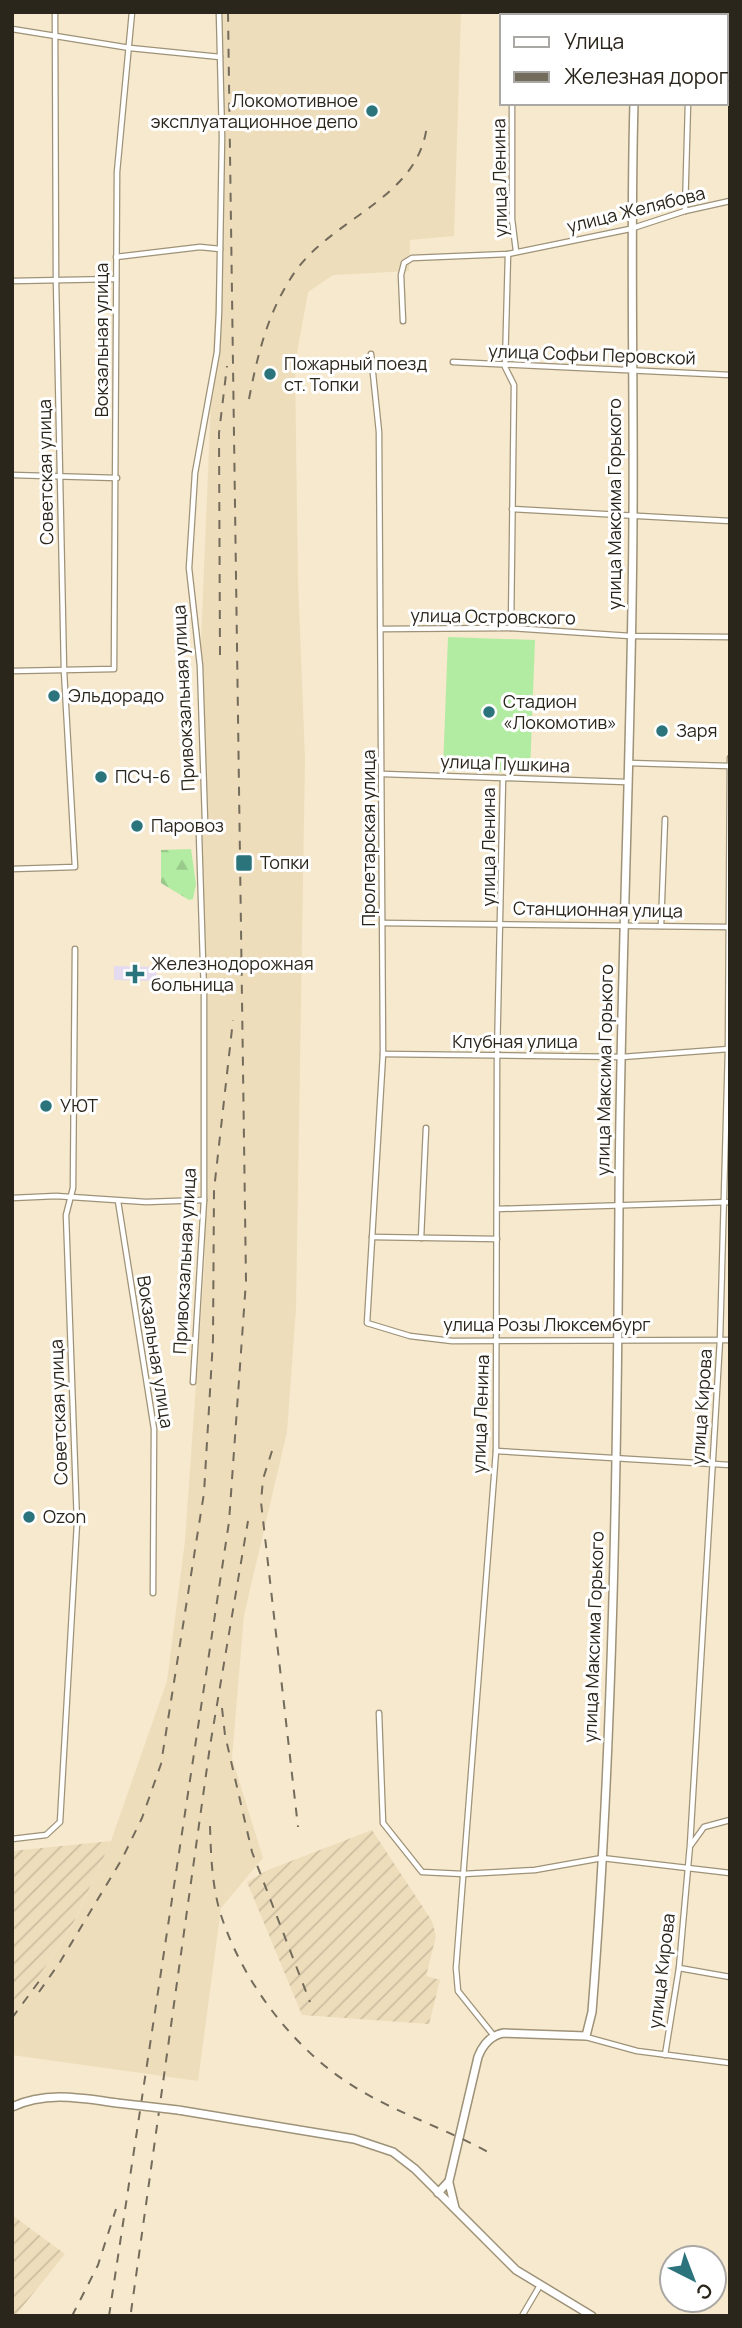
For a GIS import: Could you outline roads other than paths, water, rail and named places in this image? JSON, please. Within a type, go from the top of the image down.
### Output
[{"type":"street","name":"Советская улица","points":[[12,869],[75,867],[64,671],[56,280],[55,12]]},
{"type":"street","name":"Вокзальная улица","points":[[64,671],[114,669],[117,172],[132,12]]},
{"type":"street","name":"Привокзальная улица","points":[[193,1382],[204,1200],[204,995],[199,834],[205,821],[200,666],[189,568],[195,473],[217,352],[220,249],[219,12]]},
{"type":"street","points":[[12,29],[130,48],[220,57]]},
{"type":"street","name":"улица Ленина","points":[[512,105],[512,219],[516,251]]},
{"type":"street","name":"улица Максима Горького","points":[[586,2036],[592,2012],[602,1857],[620,1339],[623,927],[634,516],[631,371],[634,105]]},
{"type":"street","points":[[685,211],[688,105]]},
{"type":"street","name":"улица Желябова","points":[[403,321],[401,275],[404,263],[425,256],[508,254],[631,229],[685,211],[730,201]]},
{"type":"street","points":[[116,257],[200,247],[220,249]]},
{"type":"street","name":"улица Ленина","points":[[508,254],[505,367],[514,385],[511,628]]},
{"type":"street","points":[[12,281],[116,279]]},
{"type":"street","name":"Пролетарская улица","points":[[367,1323],[383,1055],[379,432],[372,354]]},
{"type":"street","name":"улица Софьи Перовской","points":[[453,362],[505,367],[730,375]]},
{"type":"street","points":[[12,475],[117,478]]},
{"type":"street","points":[[512,509],[730,521]]},
{"type":"street","name":"улица Островского","points":[[382,629],[511,628],[630,636],[730,637]]},
{"type":"street","points":[[12,671],[64,671]]},
{"type":"street","name":"улица Кирова","points":[[665,2055],[679,1968],[690,1846],[720,1340],[722,1202],[729,1049],[730,758]]},
{"type":"street","points":[[627,763],[729,766]]},
{"type":"street","name":"улица Пушкина","points":[[383,775],[626,782]]},
{"type":"street","name":"улица Ленина","points":[[494,2036],[456,1986],[496,1451],[497,1058],[503,778]]},
{"type":"street","points":[[660,926],[665,819]]},
{"type":"street","name":"Станционная улица","points":[[382,922],[728,927]]},
{"type":"street","name":"Советская улица","points":[[12,1839],[46,1835],[60,1822],[77,1523],[66,1215],[74,1188],[75,948]]},
{"type":"street","name":"Клубная улица","points":[[383,1055],[497,1058],[622,1056],[729,1049]]},
{"type":"street","points":[[421,1238],[425,1128]]},
{"type":"street","points":[[12,1198],[204,1200]]},
{"type":"street","name":"Вокзальная улица","points":[[118,1201],[154,1429],[153,1592]]},
{"type":"street","points":[[497,1209],[730,1202]]},
{"type":"street","points":[[372,1237],[497,1239]]},
{"type":"street","name":"улица Розы Люксембург","points":[[367,1323],[410,1336],[452,1341],[730,1340]]},
{"type":"street","points":[[496,1451],[730,1465]]},
{"type":"street","points":[[379,1713],[383,1824],[422,1872],[464,1874],[536,1870],[602,1857],[730,1873]]},
{"type":"street","points":[[690,1846],[704,1827],[730,1820]]},
{"type":"street","points":[[679,1968],[730,1977]]},
{"type":"street","points":[[457,2212],[449,2181],[478,2057],[484,2045],[494,2036],[505,2032],[586,2036],[665,2055],[730,2063]]},
{"type":"street","points":[[12,2107],[27,2101],[56,2096],[178,2110],[354,2139],[382,2147],[404,2159],[499,2256],[539,2287],[592,2316]]},
{"type":"street","points":[[438,2193],[449,2181]]},
{"type":"street","points":[[522,2316],[539,2287]]},
{"type":"railway","points":[[109,2316],[229,1522],[246,1281],[228,12]]},
{"type":"railway","points":[[249,399],[266,331],[287,284],[314,251],[393,188],[409,170],[421,150],[427,125]]},
{"type":"railway","points":[[220,655],[219,433],[227,366]]},
{"type":"railway","points":[[39,1992],[122,1859],[142,1818],[161,1764],[204,1493],[213,1340],[214,1190],[233,1020]]},
{"type":"railway","points":[[272,1451],[263,1479],[261,1502],[298,1827]]},
{"type":"railway","points":[[131,2312],[210,1746],[248,1521]]},
{"type":"railway","points":[[222,1708],[225,1735],[252,1852],[310,2002]]},
{"type":"railway","points":[[210,1826],[214,1886],[219,1910],[245,1970],[277,2017],[315,2057],[358,2089],[488,2152]]},
{"type":"railway","points":[[12,2018],[40,1980]]},
{"type":"railway","points":[[72,2316],[98,2265],[116,2209]]},
{"type":"place","name":"Локомотивное эксплуатационное депо","points":[[372,111]]},
{"type":"place","name":"Пожарный поезд ст. Топки","points":[[270,374]]},
{"type":"place","name":"Эльдорадо","points":[[54,696]]},
{"type":"place","name":"Стадион «Локомотив»","points":[[489,712]]},
{"type":"place","name":"Заря","points":[[662,731]]},
{"type":"place","name":"ПСЧ-6","points":[[101,777]]},
{"type":"place","name":"Паровоз","points":[[137,826]]},
{"type":"place","name":"Топки","points":[[244,863]]},
{"type":"place","name":"Железнодорожная больница","points":[[135,974]]},
{"type":"place","name":"УЮТ","points":[[46,1106]]},
{"type":"place","name":"Ozon","points":[[29,1517]]}]
